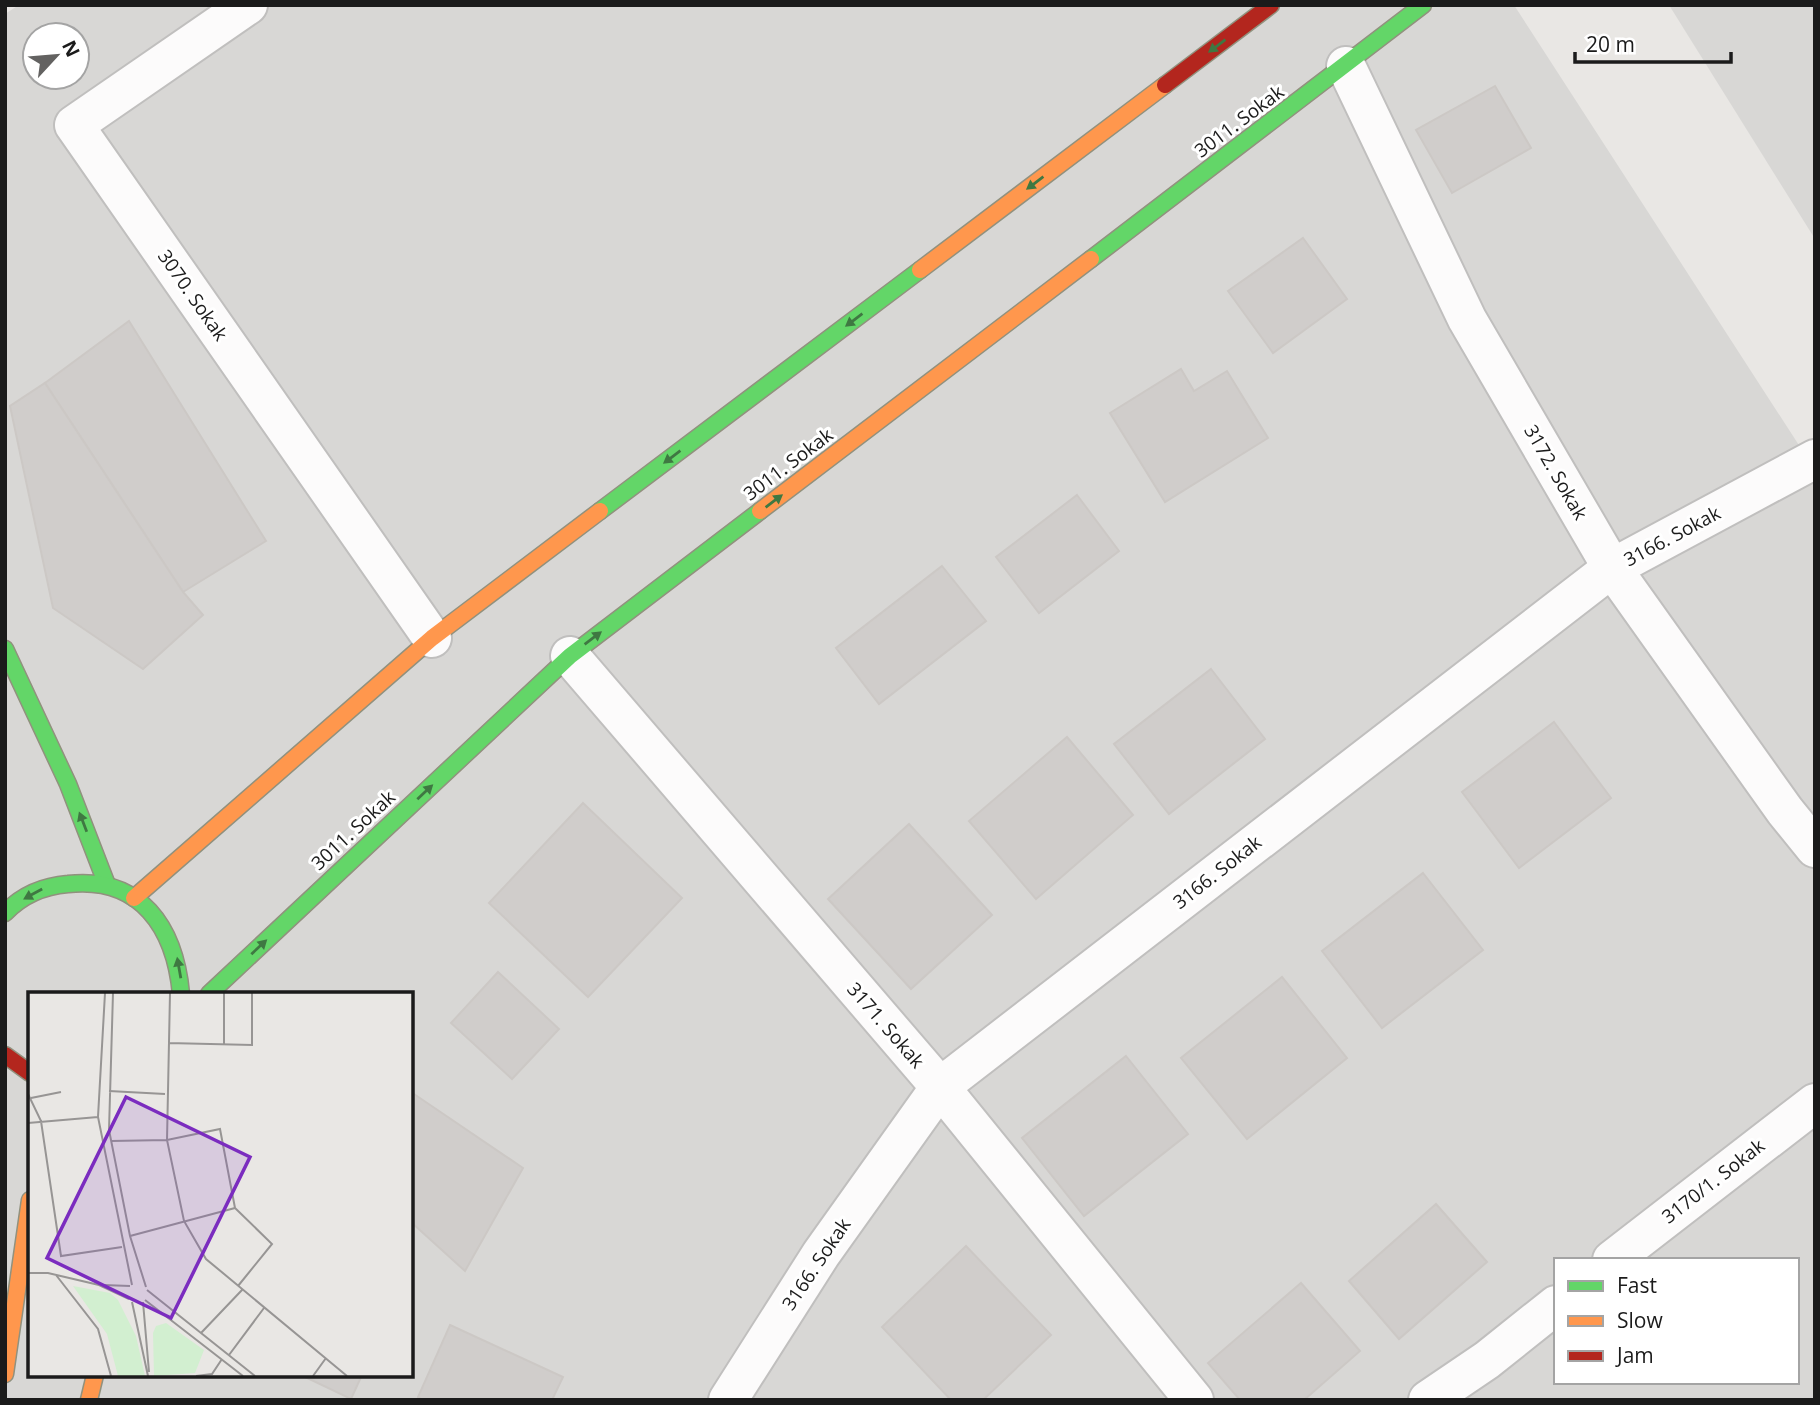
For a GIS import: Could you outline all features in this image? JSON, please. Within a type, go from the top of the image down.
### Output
[{"type":"street","name":"3070. Sokak","points":[[248,5],[74,125],[432,638]]},
{"type":"street","points":[[134,898],[432,638],[1271,5]]},
{"type":"street","name":"3011. Sokak","points":[[211,992],[570,656],[1423,5]]},
{"type":"street","name":"3172. Sokak","points":[[1346,66],[1467,319],[1612,568],[1785,811],[1815,848]]},
{"type":"street","name":"3166. Sokak","points":[[728,1400],[821,1254],[940,1087],[1612,568],[1815,459]]},
{"type":"street","points":[[5,649],[68,784],[107,885]]},
{"type":"street","name":"3171. Sokak","points":[[570,656],[940,1087],[1194,1400]]},
{"type":"street","points":[[5,913],[38,890],[72,882],[107,885],[134,898],[157,918],[173,942],[181,971],[181,992]]},
{"type":"street","points":[[5,1055],[26,1071]]},
{"type":"street","points":[[5,1079],[26,1071]]},
{"type":"street","name":"3170/1. Sokak","points":[[1615,1258],[1815,1103]]},
{"type":"street","points":[[5,1374],[28,1213]]},
{"type":"street","points":[[1428,1400],[1487,1360],[1554,1307]]},
{"type":"street","points":[[89,1400],[95,1377]]},
{"type":"shaded area","points":[[19,5],[1514,5],[1815,470],[1815,1400],[5,1400],[5,14]]},
{"type":"shaded area","points":[[1669,5],[1815,5],[1815,239]]},
{"type":"building","points":[[1495,86],[1531,148],[1452,193],[1416,130]]},
{"type":"building","points":[[1303,238],[1347,299],[1273,353],[1228,291]]},
{"type":"building","points":[[129,321],[266,541],[183,592],[45,383]]},
{"type":"building","points":[[1181,369],[1194,391],[1227,371],[1268,438],[1165,502],[1110,413]]},
{"type":"building","points":[[45,383],[183,592],[203,615],[143,669],[53,608],[10,406]]},
{"type":"building","points":[[1077,495],[1119,551],[1039,613],[996,557]]},
{"type":"building","points":[[942,566],[986,621],[879,704],[836,648]]},
{"type":"building","points":[[1211,669],[1265,739],[1169,814],[1114,744]]},
{"type":"building","points":[[1554,722],[1611,798],[1519,868],[1462,792]]},
{"type":"building","points":[[1067,737],[1133,815],[1036,899],[969,821]]},
{"type":"building","points":[[583,803],[682,898],[588,997],[489,903]]},
{"type":"building","points":[[909,824],[992,915],[911,989],[828,899]]},
{"type":"building","points":[[1423,873],[1483,950],[1382,1028],[1322,951]]},
{"type":"building","points":[[498,972],[559,1029],[512,1079],[451,1023]]},
{"type":"building","points":[[1282,977],[1347,1058],[1247,1139],[1181,1058]]},
{"type":"building","points":[[1126,1056],[1188,1134],[1084,1216],[1022,1138]]},
{"type":"building","points":[[413,1093],[523,1168],[465,1271],[413,1224]]},
{"type":"building","points":[[1436,1204],[1487,1262],[1399,1339],[1349,1281]]},
{"type":"building","points":[[966,1246],[1051,1335],[983,1400],[951,1400],[882,1327]]},
{"type":"building","points":[[1301,1283],[1360,1351],[1304,1400],[1240,1400],[1208,1363]]},
{"type":"building","points":[[450,1325],[563,1377],[552,1400],[423,1400],[418,1397]]},
{"type":"building","points":[[305,1377],[361,1377],[351,1399]]},
{"type":"traffic: fast","points":[[1091,259],[1423,5]]},
{"type":"traffic: fast","points":[[600,511],[920,270]]},
{"type":"traffic: fast","points":[[211,992],[570,656],[760,511]]},
{"type":"traffic: fast","points":[[5,649],[68,784],[107,885]]},
{"type":"traffic: fast","points":[[5,913],[26,896],[50,887],[94,884],[116,889],[134,898],[150,911],[162,928],[171,948],[181,992]]},
{"type":"traffic: slow","points":[[920,270],[1165,85]]},
{"type":"traffic: slow","points":[[760,511],[1091,259]]},
{"type":"traffic: slow","points":[[134,898],[432,638],[600,511]]},
{"type":"traffic: slow","points":[[5,1374],[28,1214]]},
{"type":"traffic: slow","points":[[89,1400],[95,1377]]},
{"type":"traffic: jam","points":[[1165,85],[1271,5]]},
{"type":"traffic: jam","points":[[5,1055],[28,1072]]}]
